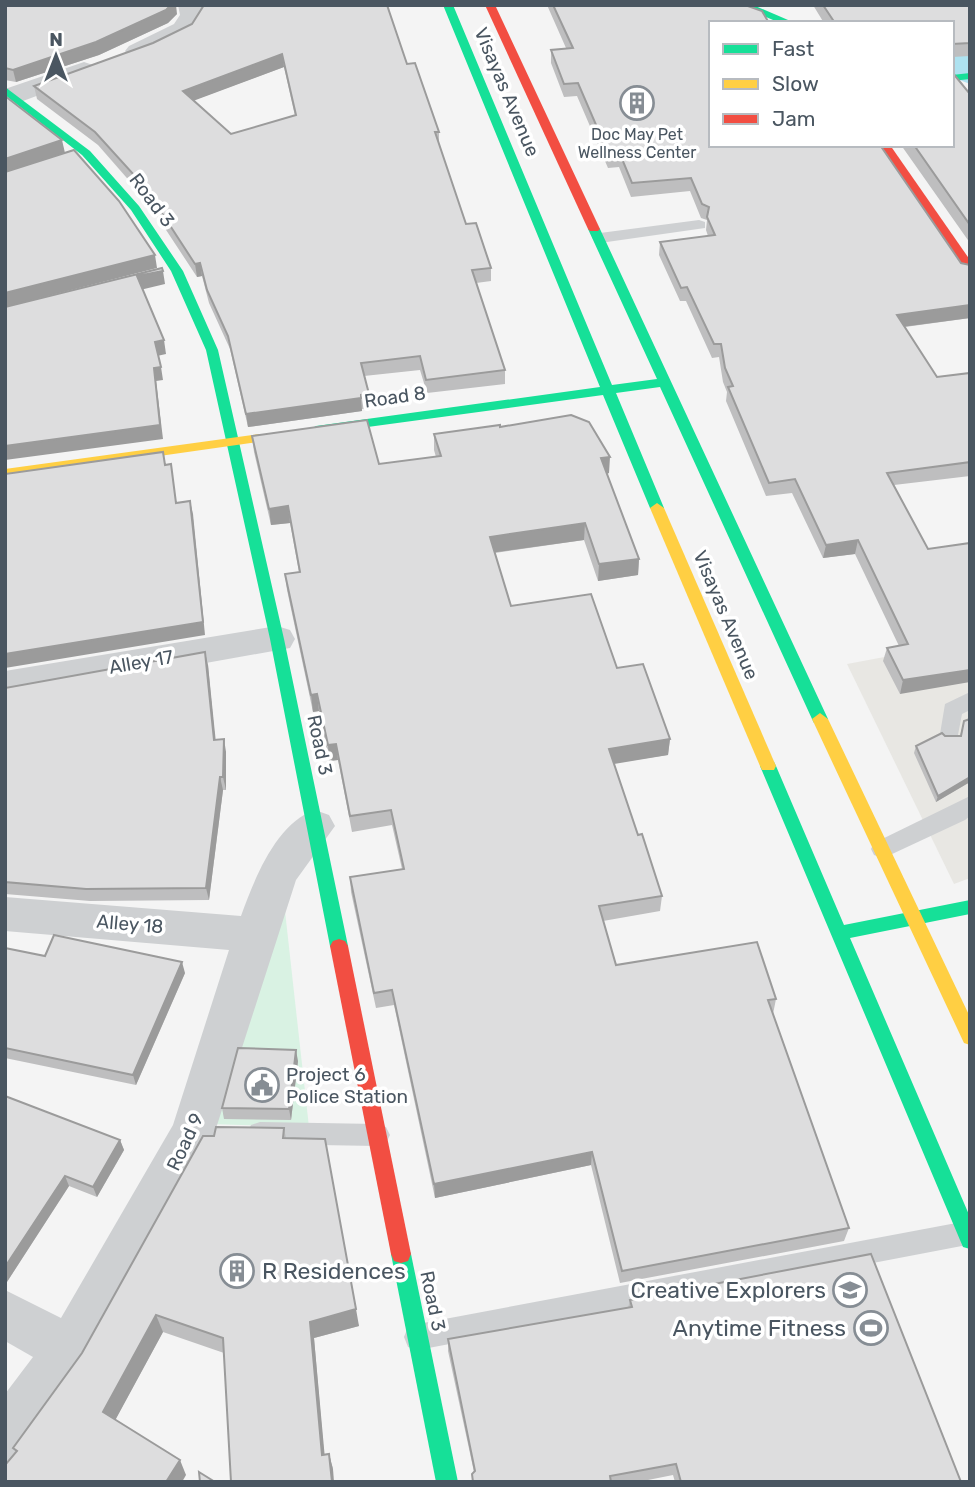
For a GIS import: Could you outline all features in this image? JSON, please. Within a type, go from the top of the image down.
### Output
[{"type":"main road","name":"Visayas Avenue","points":[[448,5],[628,442],[841,933],[968,1236]]},
{"type":"main road","name":"Visayas Avenue","points":[[490,5],[751,572],[915,919],[962,1007],[970,1037]]},
{"type":"main road","points":[[743,5],[784,21]]},
{"type":"main road","name":"Road 3","points":[[10,93],[86,153],[135,208],[212,350],[277,639],[447,1482]]},
{"type":"main road","points":[[885,147],[970,269]]},
{"type":"main road","name":"Road 8","points":[[300,432],[665,382]]},
{"type":"main road","points":[[5,474],[273,436]]},
{"type":"main road","points":[[841,933],[970,907]]},
{"type":"street","points":[[10,93],[112,60],[184,29],[192,15],[190,5]]},
{"type":"street","name":"Alley 17","points":[[5,685],[277,639]]},
{"type":"street","name":"Road 9","points":[[5,1436],[70,1350],[216,1133],[255,935],[278,872],[315,826]]},
{"type":"street","name":"Alley 18","points":[[5,914],[255,935]]},
{"type":"street","points":[[5,1314],[70,1350]]},
{"type":"lane","points":[[63,161],[86,153]]},
{"type":"lane","points":[[600,239],[699,225]]},
{"type":"lane","points":[[950,734],[952,710],[970,700]]},
{"type":"lane","points":[[883,849],[957,814],[970,804]]},
{"type":"lane","points":[[216,1133],[377,1135]]},
{"type":"lane","points":[[418,1336],[968,1236]]},
{"type":"shaded area","points":[[970,641],[970,878],[954,884],[847,664]]},
{"type":"green space","points":[[282,884],[309,1127],[210,1124]]},
{"type":"building","points":[[5,5],[171,5],[166,10],[96,42],[13,70],[5,68]]},
{"type":"building","points":[[204,5],[387,5],[407,64],[415,63],[466,224],[476,223],[491,268],[472,270],[505,370],[426,380],[420,356],[361,363],[369,394],[361,395],[361,398],[246,414],[228,336],[207,290],[200,263],[195,264],[145,187],[95,132],[34,86],[153,43],[192,24]],"holes":[[[282,54],[296,115],[231,134],[183,91]]]},
{"type":"building","points":[[553,5],[745,5],[762,11],[768,21],[709,21],[709,147],[881,147],[961,263],[970,265],[970,305],[897,315],[937,377],[970,373],[970,462],[887,473],[928,549],[970,543],[970,670],[903,680],[887,648],[908,644],[858,540],[826,545],[795,479],[769,483],[728,387],[733,386],[725,368],[721,344],[714,344],[687,287],[681,288],[660,242],[715,235],[707,217],[709,207],[702,204],[691,178],[632,183],[620,154],[609,155],[578,83],[564,84],[551,50],[573,48]]},
{"type":"building","points":[[823,5],[970,5],[970,43],[954,44],[954,21],[834,21]]},
{"type":"building","points":[[954,74],[970,94],[970,225],[915,147],[954,147]]},
{"type":"building","points":[[5,96],[62,140],[5,159]]},
{"type":"building","points":[[74,150],[119,201],[155,255],[5,293],[5,172]]},
{"type":"building","points":[[162,268],[163,271],[137,276],[164,340],[155,342],[161,367],[154,368],[160,425],[5,446],[5,307]]},
{"type":"building","points":[[571,415],[589,422],[610,457],[601,458],[639,559],[599,564],[585,523],[490,537],[511,606],[591,594],[617,668],[643,664],[670,739],[609,749],[638,835],[642,834],[662,896],[599,906],[616,965],[757,942],[776,999],[768,1000],[849,1228],[622,1271],[592,1152],[434,1184],[392,990],[374,993],[350,877],[404,869],[391,810],[350,816],[336,744],[328,745],[317,694],[311,695],[285,574],[300,572],[288,506],[269,509],[252,436],[367,420],[379,464],[441,456],[434,434],[500,427]]},
{"type":"building","points":[[163,452],[165,465],[171,464],[176,503],[190,501],[203,622],[5,654],[5,474]]},
{"type":"building","points":[[205,652],[214,740],[224,739],[223,777],[220,777],[206,888],[86,889],[5,882],[5,688]]},
{"type":"building","points":[[970,719],[970,777],[938,796],[916,746],[942,733],[945,736],[961,736],[964,721]]},
{"type":"building","points":[[54,935],[182,962],[133,1075],[5,1048],[5,948],[45,956]]},
{"type":"building","name":"Project 6 Police Station","points":[[238,1048],[296,1050],[289,1109],[222,1108]]},
{"type":"building","points":[[5,1096],[120,1140],[93,1187],[65,1176],[5,1267]]},
{"type":"building","points":[[216,1127],[284,1128],[283,1138],[325,1139],[356,1309],[310,1322],[322,1455],[329,1454],[332,1482],[231,1482],[223,1338],[156,1315],[103,1412],[180,1460],[166,1482],[5,1482],[5,1465],[17,1451],[13,1448],[82,1353],[203,1136],[214,1136]]},
{"type":"building","points":[[871,1254],[961,1482],[681,1482],[676,1464],[610,1476],[611,1482],[473,1482],[472,1474],[475,1471],[448,1339],[632,1307],[630,1300]]},
{"type":"building","points":[[199,1472],[215,1482],[200,1482]]},
{"type":"waterway","points":[[954,41],[970,70]]},
{"type":"traffic: fast","points":[[448,5],[657,508]]},
{"type":"traffic: fast","points":[[743,5],[785,21]]},
{"type":"traffic: fast","points":[[954,78],[970,76]]},
{"type":"traffic: fast","points":[[5,90],[86,153],[135,208],[177,271],[212,350],[277,639],[339,946]]},
{"type":"traffic: fast","points":[[594,229],[820,719]]},
{"type":"traffic: fast","points":[[316,430],[665,382]]},
{"type":"traffic: fast","points":[[768,766],[970,1240]]},
{"type":"traffic: fast","points":[[841,933],[970,907]]},
{"type":"traffic: fast","points":[[401,1254],[447,1482]]},
{"type":"traffic: slow","points":[[5,474],[260,438]]},
{"type":"traffic: slow","points":[[657,508],[768,766]]},
{"type":"traffic: slow","points":[[820,719],[970,1037]]},
{"type":"traffic: jam","points":[[490,5],[594,229]]},
{"type":"traffic: jam","points":[[885,147],[970,269]]},
{"type":"traffic: jam","points":[[339,946],[401,1254]]},
{"type":"place","name":"Doc May Pet Wellness Center","points":[[637,103]]},
{"type":"place","name":"Project 6 Police Station","points":[[262,1085]]},
{"type":"place","name":"R Residences","points":[[237,1271]]},
{"type":"place","name":"Creative Explorers","points":[[850,1290]]},
{"type":"place","name":"Anytime Fitness","points":[[871,1328]]}]
